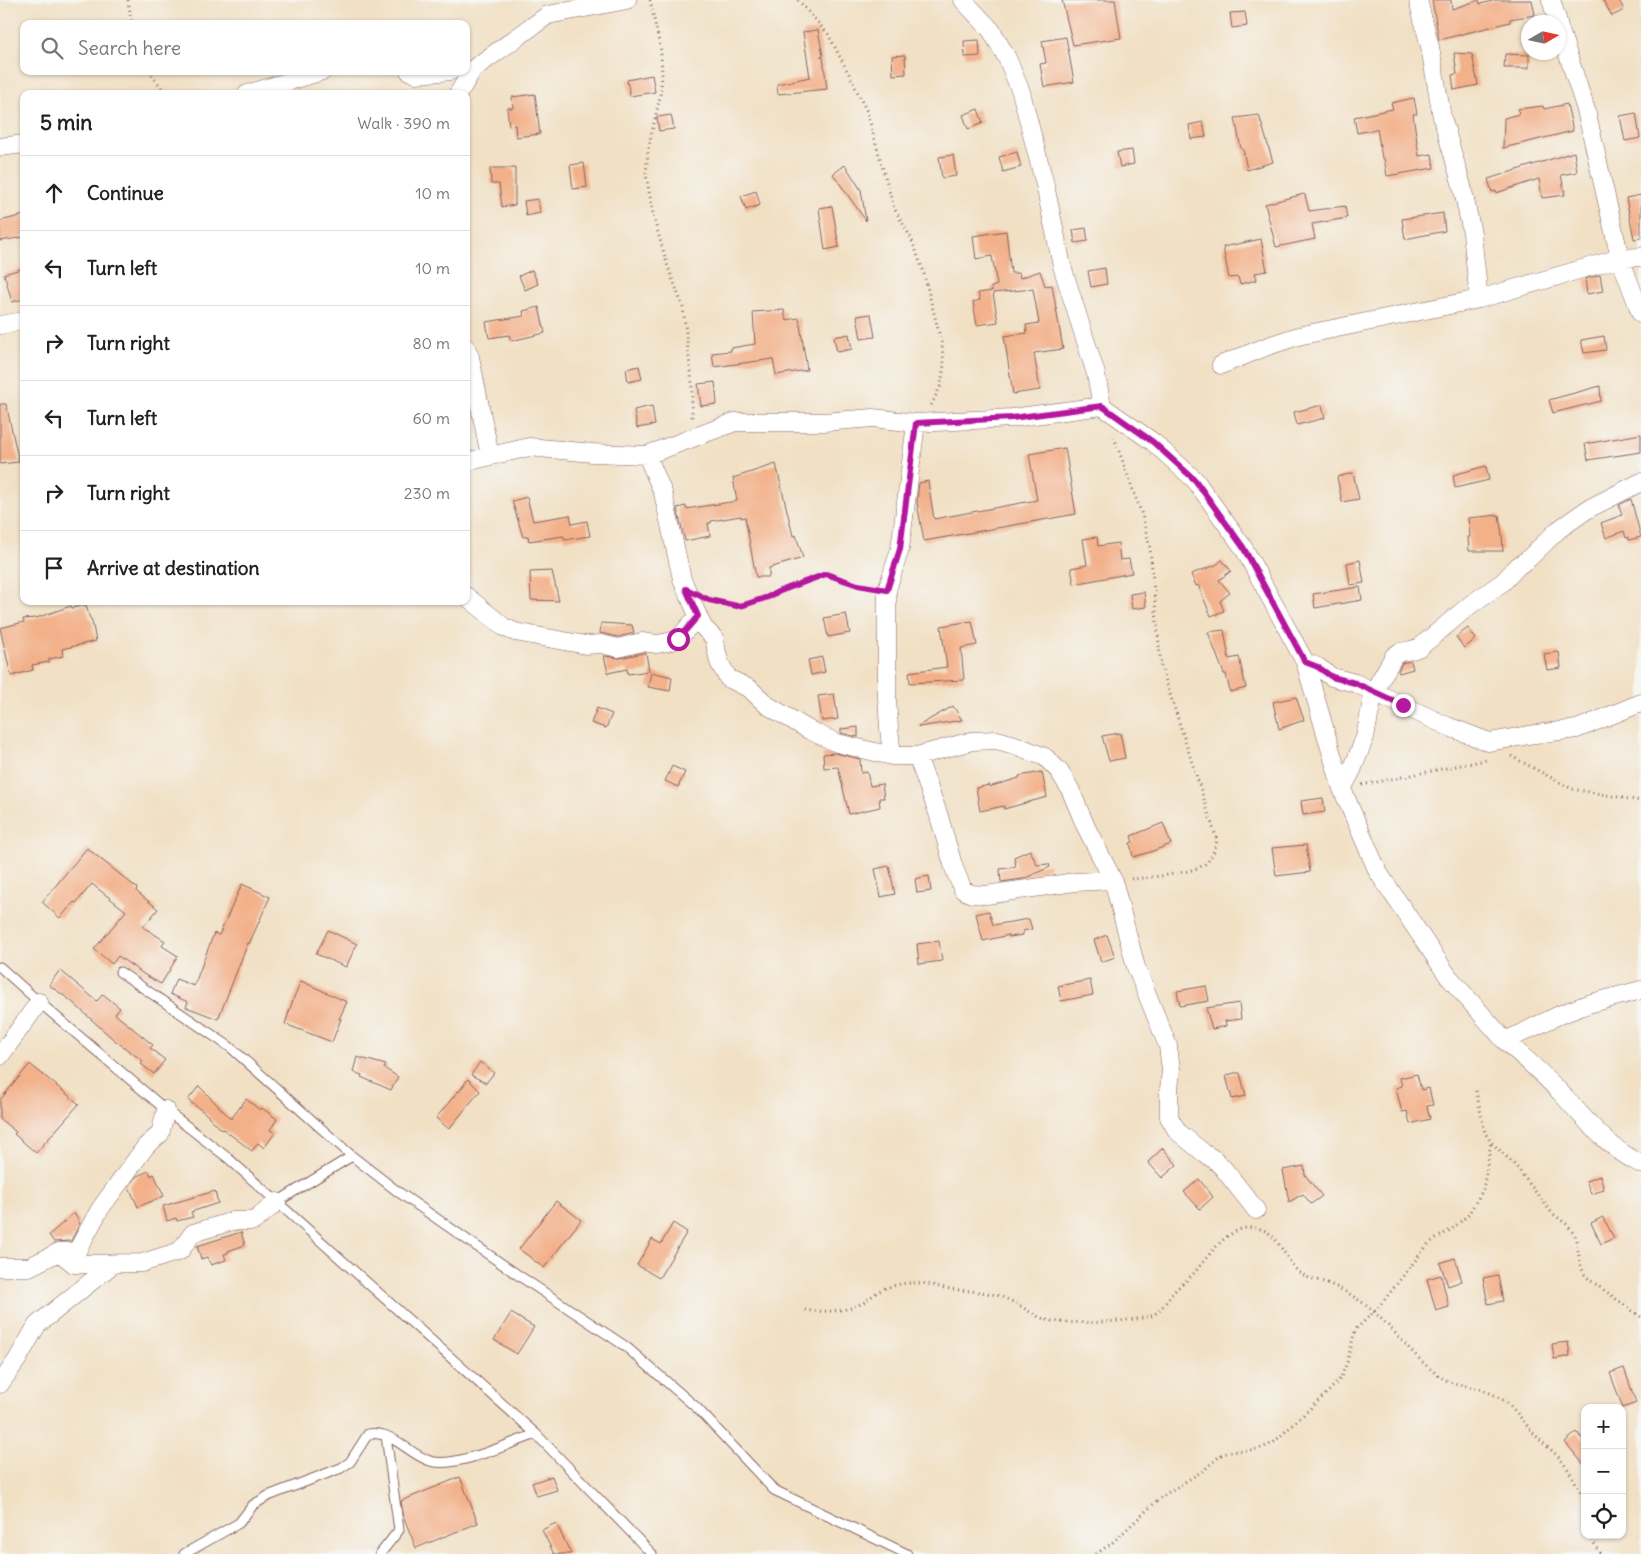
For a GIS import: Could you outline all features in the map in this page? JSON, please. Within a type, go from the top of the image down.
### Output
[{"type":"street","points":[[470,70],[550,7],[626,0]]},
{"type":"street","points":[[963,0],[991,30],[1007,58],[1021,92],[1045,185],[1062,266],[1096,374],[1102,406]]},
{"type":"street","points":[[1418,0],[1430,46],[1442,117],[1462,186],[1472,233],[1479,299]]},
{"type":"street","points":[[1551,0],[1556,15]]},
{"type":"street","points":[[1566,48],[1586,110],[1620,258],[1641,314]]},
{"type":"street","points":[[260,90],[310,75]]},
{"type":"street","points":[[460,90],[468,75]]},
{"type":"street","points":[[0,147],[20,144]]},
{"type":"street","points":[[1221,365],[1298,336],[1479,299],[1620,258],[1641,257]]},
{"type":"street","points":[[0,326],[20,322]]},
{"type":"street","points":[[470,357],[490,456]]},
{"type":"street","points":[[470,461],[529,447],[593,453],[647,455],[735,422],[824,422],[873,418],[919,423],[1012,418],[1102,406],[1153,442],[1195,480],[1243,547],[1305,662],[1342,789],[1378,872],[1448,976],[1506,1041],[1538,1069],[1598,1132],[1613,1146],[1641,1164]]},
{"type":"street","points":[[892,756],[888,728],[887,698],[887,590],[900,549],[919,423]]},
{"type":"street","points":[[647,455],[663,493],[682,579],[703,626],[714,638],[719,662],[728,678],[750,689],[767,705],[808,730],[837,743],[892,756],[917,756],[972,741],[997,740],[1045,757],[1059,771],[1113,880],[1136,966],[1168,1046],[1171,1070],[1169,1117],[1177,1131],[1205,1154],[1216,1160],[1256,1210]]},
{"type":"street","points":[[1342,789],[1365,737],[1374,691],[1394,656],[1400,652],[1420,647],[1470,605],[1503,582],[1558,530],[1588,509],[1641,482]]},
{"type":"street","points":[[470,599],[504,627],[515,632],[586,645],[601,644],[618,648],[642,642],[657,644],[678,639],[698,616]]},
{"type":"street","points":[[1305,662],[1318,667],[1332,677],[1355,683],[1374,691],[1447,726],[1489,751],[1536,734],[1577,729],[1641,703]]},
{"type":"street","points":[[917,756],[963,890],[972,894],[986,895],[1075,882],[1113,880]]},
{"type":"street","points":[[1506,1041],[1580,1007],[1641,990]]},
{"type":"street","points":[[0,1056],[39,1002]]},
{"type":"street","points":[[0,1267],[29,1268],[59,1252],[78,1251],[100,1209],[146,1146],[160,1134],[166,1110]]},
{"type":"street","points":[[59,1252],[74,1264],[142,1263],[180,1252],[192,1232],[233,1221],[254,1221],[277,1202]]},
{"type":"street","points":[[0,1384],[17,1360],[37,1325],[113,1264]]},
{"type":"lane","points":[[0,967],[166,1110],[228,1158],[536,1434],[652,1554]]},
{"type":"lane","points":[[120,972],[230,1047],[352,1156],[397,1191],[625,1346],[697,1408],[774,1490],[908,1554]]},
{"type":"lane","points":[[277,1202],[352,1156]]},
{"type":"lane","points":[[184,1554],[238,1523],[253,1505],[268,1496],[342,1468],[350,1462],[368,1434],[376,1433],[386,1436],[429,1461],[446,1463],[460,1461],[536,1434]]},
{"type":"lane","points":[[380,1554],[399,1530],[386,1436]]},
{"type":"path","points":[[128,0],[131,20]]},
{"type":"path","points":[[650,0],[661,51],[662,75],[660,97],[648,149],[646,174],[656,227],[683,308],[692,383],[693,437]]},
{"type":"path","points":[[798,0],[828,34],[850,74],[867,112],[894,208],[912,238],[923,270],[942,345],[944,365],[941,385],[919,423]]},
{"type":"path","points":[[152,75],[163,90]]},
{"type":"path","points":[[1112,432],[1142,516],[1150,548],[1162,666],[1217,840],[1211,857],[1200,867],[1161,876],[1113,880]]},
{"type":"path","points":[[686,589],[709,600],[737,606],[768,597],[826,574],[858,585],[887,590]]},
{"type":"path","points":[[1342,789],[1489,751],[1509,756],[1572,789],[1641,801]]},
{"type":"path","points":[[1476,1091],[1484,1131],[1491,1142],[1515,1165],[1552,1212],[1575,1235],[1578,1244],[1580,1266],[1584,1274],[1641,1317]]},
{"type":"path","points":[[1096,1554],[1112,1543],[1161,1497],[1204,1470],[1221,1455],[1230,1452],[1260,1449],[1273,1443],[1285,1434],[1340,1379],[1347,1363],[1354,1334],[1392,1291],[1429,1243],[1452,1229],[1468,1215],[1483,1190],[1487,1176],[1491,1142]]},
{"type":"path","points":[[805,1310],[814,1312],[850,1308],[882,1290],[914,1282],[999,1296],[1010,1300],[1036,1316],[1050,1320],[1103,1322],[1144,1317],[1158,1312],[1211,1252],[1233,1232],[1240,1229],[1257,1228],[1273,1236],[1291,1265],[1306,1277],[1340,1288],[1374,1312],[1419,1358],[1446,1380],[1485,1391],[1510,1405],[1537,1438],[1564,1464],[1582,1494]]},
{"type":"path","points":[[1591,1539],[1600,1554]]},
{"type":"building","points":[[1062,0],[1115,0],[1121,38],[1073,45]]},
{"type":"building","points":[[1432,0],[1451,0],[1452,9],[1479,0],[1480,4],[1497,0],[1532,0],[1535,15],[1521,15],[1521,17],[1510,19],[1510,22],[1439,40]]},
{"type":"building","points":[[1603,0],[1619,0],[1624,10],[1612,16]]},
{"type":"building","points":[[1245,12],[1247,26],[1232,28],[1230,13]]},
{"type":"building","points":[[818,30],[823,56],[820,57],[823,57],[827,89],[778,94],[777,84],[810,77],[803,32]]},
{"type":"building","points":[[1066,37],[1074,82],[1044,87],[1040,64],[1046,63],[1042,41]]},
{"type":"building","points":[[979,40],[980,56],[965,57],[964,41]]},
{"type":"building","points":[[1454,53],[1472,54],[1478,85],[1454,90],[1452,75],[1457,74]]},
{"type":"building","points":[[1505,54],[1521,55],[1521,60],[1529,60],[1529,68],[1504,68]]},
{"type":"building","points":[[905,55],[906,74],[893,75],[892,56]]},
{"type":"building","points":[[652,75],[655,92],[630,96],[627,80]]},
{"type":"building","points":[[535,94],[540,134],[516,137],[515,125],[509,126],[507,108],[513,108],[512,97]]},
{"type":"building","points":[[1414,98],[1417,114],[1413,114],[1419,156],[1432,154],[1434,168],[1387,176],[1377,129],[1357,133],[1354,117],[1393,109],[1391,103]]},
{"type":"building","points":[[1567,104],[1573,131],[1503,148],[1504,118],[1519,114],[1518,109],[1543,106],[1544,109]]},
{"type":"building","points":[[978,109],[983,123],[968,129],[963,115]]},
{"type":"building","points":[[1636,113],[1640,138],[1625,141],[1620,116]]},
{"type":"building","points":[[671,115],[674,129],[659,131],[657,117]]},
{"type":"building","points":[[1259,115],[1273,162],[1247,170],[1235,118]]},
{"type":"building","points":[[1203,122],[1206,137],[1191,139],[1189,125]]},
{"type":"building","points":[[1132,150],[1134,164],[1120,167],[1117,152]]},
{"type":"building","points":[[1017,152],[1021,167],[1003,172],[999,157]]},
{"type":"building","points":[[1574,152],[1577,172],[1561,175],[1565,195],[1542,198],[1539,179],[1496,193],[1496,191],[1492,192],[1488,179]]},
{"type":"building","points":[[953,155],[956,176],[942,178],[939,157]]},
{"type":"building","points":[[584,163],[587,187],[573,189],[570,165]]},
{"type":"building","points":[[845,165],[861,190],[866,221],[833,174]]},
{"type":"building","points":[[490,168],[515,168],[515,205],[502,207],[499,184],[491,184]]},
{"type":"building","points":[[756,191],[760,205],[746,210],[741,196]]},
{"type":"building","points":[[1304,194],[1309,211],[1345,206],[1347,218],[1312,224],[1315,239],[1276,247],[1265,204]]},
{"type":"building","points":[[1641,195],[1641,238],[1634,239],[1626,198]]},
{"type":"building","points":[[538,199],[540,213],[526,216],[524,201]]},
{"type":"building","points":[[832,206],[839,247],[825,250],[819,208]]},
{"type":"building","points":[[1443,213],[1445,231],[1405,239],[1402,219]]},
{"type":"building","points":[[20,216],[20,238],[0,241],[0,221]]},
{"type":"building","points":[[1086,228],[1088,241],[1075,243],[1073,230]]},
{"type":"building","points":[[1006,231],[1011,273],[1019,273],[1020,278],[1040,271],[1045,286],[1052,285],[1063,349],[1034,353],[1040,390],[1013,394],[1004,336],[1027,333],[1026,325],[1039,323],[1033,289],[993,293],[998,322],[977,325],[973,302],[980,300],[978,293],[992,291],[991,287],[997,285],[992,256],[976,259],[973,236]]},
{"type":"building","points":[[1261,239],[1267,271],[1255,273],[1257,280],[1240,284],[1238,277],[1229,278],[1223,247]]},
{"type":"building","points":[[1105,268],[1107,284],[1091,287],[1088,271]]},
{"type":"building","points":[[20,269],[20,300],[12,302],[4,274]]},
{"type":"building","points":[[532,270],[538,284],[525,290],[519,276]]},
{"type":"building","points":[[1600,275],[1603,291],[1587,294],[1585,279]]},
{"type":"building","points":[[539,307],[545,333],[511,341],[509,335],[489,338],[486,322],[524,316],[523,311]]},
{"type":"building","points":[[784,310],[786,320],[799,318],[807,370],[776,375],[773,359],[714,367],[712,353],[731,351],[731,348],[755,344],[753,312]]},
{"type":"building","points":[[871,314],[875,337],[861,339],[857,316]]},
{"type":"building","points":[[849,334],[852,349],[837,352],[834,337]]},
{"type":"building","points":[[1604,336],[1606,350],[1584,353],[1581,340]]},
{"type":"building","points":[[639,366],[642,379],[628,382],[626,369]]},
{"type":"building","points":[[715,382],[717,404],[701,406],[698,384]]},
{"type":"building","points":[[1600,386],[1601,401],[1553,413],[1549,400]]},
{"type":"building","points":[[0,404],[6,404],[19,462],[0,464]]},
{"type":"building","points":[[1322,405],[1325,418],[1297,425],[1294,412]]},
{"type":"building","points":[[652,406],[655,425],[637,428],[634,410]]},
{"type":"building","points":[[1641,434],[1641,452],[1588,460],[1585,444]]},
{"type":"building","points":[[1065,448],[1076,514],[924,541],[917,503],[919,483],[928,481],[934,519],[1037,500],[1029,454]]},
{"type":"building","points":[[776,464],[793,536],[796,535],[803,558],[769,568],[769,577],[756,577],[745,517],[741,518],[741,516],[711,521],[711,523],[708,523],[710,536],[685,541],[677,508],[686,506],[686,509],[737,501],[733,478]]},
{"type":"building","points":[[1486,466],[1489,480],[1455,488],[1453,475]]},
{"type":"building","points":[[1353,473],[1359,499],[1342,502],[1337,477]]},
{"type":"building","points":[[527,497],[533,521],[570,515],[572,524],[587,521],[590,536],[564,540],[564,536],[529,541],[528,536],[523,537],[512,501]]},
{"type":"building","points":[[1631,499],[1641,537],[1629,540],[1628,537],[1626,538],[1624,531],[1606,538],[1601,523],[1622,515],[1619,505]]},
{"type":"building","points":[[1499,515],[1503,551],[1469,551],[1468,518]]},
{"type":"building","points":[[1097,537],[1098,546],[1118,543],[1120,560],[1129,559],[1132,573],[1074,584],[1071,568],[1087,565],[1083,539]]},
{"type":"building","points":[[1222,560],[1231,571],[1219,580],[1230,593],[1220,601],[1224,611],[1211,616],[1198,585],[1196,586],[1191,574],[1216,565]]},
{"type":"building","points":[[1360,560],[1364,583],[1350,585],[1347,563]]},
{"type":"building","points":[[552,571],[559,601],[531,600],[530,572]]},
{"type":"building","points":[[1360,587],[1362,600],[1315,608],[1313,594]]},
{"type":"building","points":[[1144,592],[1146,607],[1132,609],[1130,594]]},
{"type":"building","points":[[86,605],[96,641],[62,649],[63,656],[49,659],[49,662],[32,665],[33,670],[11,676],[0,628],[24,622],[23,619],[36,618],[71,606],[72,608]]},
{"type":"building","points":[[846,614],[850,633],[828,637],[824,618]]},
{"type":"building","points":[[972,621],[977,645],[961,648],[964,680],[910,683],[909,672],[947,667],[941,626]]},
{"type":"building","points":[[601,623],[632,625],[634,633],[618,637],[600,633]]},
{"type":"building","points":[[1468,628],[1476,639],[1464,648],[1456,637]]},
{"type":"building","points":[[1224,630],[1229,659],[1239,657],[1246,688],[1230,692],[1226,674],[1224,674],[1208,632]]},
{"type":"building","points":[[1559,652],[1561,668],[1547,670],[1544,654]]},
{"type":"building","points":[[646,653],[649,671],[628,674],[627,669],[608,673],[604,656],[620,658]]},
{"type":"building","points":[[822,657],[825,672],[811,675],[808,660]]},
{"type":"building","points":[[1411,661],[1413,669],[1399,673],[1398,671],[1402,663]]},
{"type":"building","points":[[651,672],[672,677],[670,691],[648,687]]},
{"type":"building","points":[[834,694],[838,719],[822,721],[818,696]]},
{"type":"building","points":[[1296,697],[1304,720],[1279,729],[1273,702]]},
{"type":"building","points":[[953,706],[962,720],[918,726]]},
{"type":"building","points":[[597,708],[612,714],[606,728],[591,723]]},
{"type":"building","points":[[858,727],[858,737],[841,733],[841,729]]},
{"type":"building","points":[[1120,733],[1125,758],[1109,761],[1102,736]]},
{"type":"building","points":[[835,753],[860,759],[861,773],[867,772],[870,786],[882,784],[884,798],[879,798],[880,807],[849,814],[838,767],[824,768],[823,754]]},
{"type":"building","points":[[672,766],[685,772],[678,787],[665,781]]},
{"type":"building","points":[[1042,772],[1047,797],[1004,809],[1004,806],[980,811],[976,788],[989,785],[989,787],[1019,778],[1019,776]]},
{"type":"building","points":[[1323,798],[1325,812],[1303,815],[1301,801]]},
{"type":"building","points":[[1163,823],[1171,844],[1133,857],[1130,843],[1133,842],[1131,836]]},
{"type":"building","points":[[1306,845],[1310,872],[1276,876],[1272,848]]},
{"type":"building","points":[[87,848],[137,888],[136,891],[158,909],[143,927],[165,941],[162,946],[178,956],[161,984],[118,956],[112,964],[94,949],[126,911],[92,884],[60,918],[42,902]]},
{"type":"building","points":[[1030,850],[1037,865],[1049,864],[1050,867],[1023,879],[1001,882],[1000,869],[1016,867],[1014,857]]},
{"type":"building","points":[[889,866],[895,894],[881,897],[875,869]]},
{"type":"building","points":[[929,876],[931,891],[917,893],[915,879]]},
{"type":"building","points":[[242,884],[270,897],[248,943],[218,1019],[186,1007],[188,1002],[170,994],[176,979],[194,986],[214,933],[219,935]]},
{"type":"building","points":[[989,911],[993,925],[1029,919],[1032,929],[1023,931],[1023,935],[1009,937],[1009,935],[983,941],[976,914]]},
{"type":"building","points":[[328,930],[357,944],[346,967],[316,954]]},
{"type":"building","points":[[1107,935],[1115,957],[1101,962],[1094,940]]},
{"type":"building","points":[[939,941],[942,961],[919,964],[917,944]]},
{"type":"building","points":[[60,970],[97,1001],[103,994],[120,1008],[115,1014],[153,1045],[150,1048],[165,1060],[154,1074],[141,1064],[143,1061],[113,1039],[70,1000],[49,985]]},
{"type":"building","points":[[1090,980],[1093,995],[1061,1001],[1058,986]]},
{"type":"building","points":[[301,981],[347,1002],[339,1019],[341,1019],[332,1042],[285,1024]]},
{"type":"building","points":[[1206,986],[1209,1001],[1180,1006],[1177,991]]},
{"type":"building","points":[[1239,1003],[1241,1019],[1225,1021],[1226,1026],[1212,1029],[1206,1008]]},
{"type":"building","points":[[357,1057],[386,1065],[384,1068],[398,1077],[391,1090],[353,1072]]},
{"type":"building","points":[[480,1062],[494,1073],[486,1083],[471,1075]]},
{"type":"building","points":[[30,1064],[79,1104],[36,1153],[14,1134],[16,1132],[0,1119],[0,1100]]},
{"type":"building","points":[[1240,1073],[1246,1096],[1232,1099],[1226,1076]]},
{"type":"building","points":[[1417,1074],[1421,1090],[1429,1088],[1433,1105],[1427,1106],[1430,1119],[1410,1124],[1407,1111],[1402,1112],[1396,1088],[1402,1086],[1400,1078]]},
{"type":"building","points":[[468,1079],[480,1091],[449,1129],[436,1118]]},
{"type":"building","points":[[199,1086],[231,1119],[246,1099],[260,1110],[262,1108],[277,1119],[270,1130],[275,1133],[264,1148],[258,1143],[252,1151],[222,1130],[188,1100]]},
{"type":"building","points":[[1163,1148],[1177,1165],[1162,1178],[1148,1162]]},
{"type":"building","points":[[1304,1166],[1305,1175],[1322,1196],[1311,1204],[1303,1194],[1289,1202],[1283,1170]]},
{"type":"building","points":[[149,1171],[151,1176],[154,1174],[164,1196],[138,1207],[129,1187],[137,1176]]},
{"type":"building","points":[[1600,1176],[1604,1190],[1591,1194],[1586,1181]]},
{"type":"building","points":[[1199,1179],[1213,1197],[1200,1209],[1184,1192]]},
{"type":"building","points":[[215,1191],[218,1203],[191,1212],[193,1217],[177,1221],[176,1218],[167,1221],[163,1206]]},
{"type":"building","points":[[556,1201],[581,1220],[544,1268],[519,1249]]},
{"type":"building","points":[[74,1213],[80,1223],[71,1241],[54,1242],[49,1235]]},
{"type":"building","points":[[1603,1217],[1614,1238],[1601,1244],[1591,1223]]},
{"type":"building","points":[[673,1223],[687,1232],[659,1278],[637,1265],[652,1239],[661,1244]]},
{"type":"building","points":[[241,1232],[245,1245],[224,1254],[226,1260],[211,1265],[207,1257],[201,1259],[197,1246]]},
{"type":"building","points":[[1455,1258],[1462,1281],[1448,1286],[1440,1263]]},
{"type":"building","points":[[1441,1275],[1449,1307],[1436,1311],[1427,1279]]},
{"type":"building","points":[[1498,1275],[1503,1301],[1488,1304],[1483,1278]]},
{"type":"building","points":[[511,1313],[534,1327],[517,1354],[494,1340]]},
{"type":"building","points":[[1568,1342],[1570,1356],[1554,1359],[1552,1344]]},
{"type":"building","points":[[1624,1368],[1636,1403],[1626,1407],[1626,1404],[1622,1404],[1610,1373]]},
{"type":"building","points":[[1577,1432],[1581,1437],[1581,1461],[1565,1442]]},
{"type":"building","points":[[552,1476],[557,1490],[537,1496],[532,1483]]},
{"type":"building","points":[[460,1477],[478,1523],[416,1548],[404,1518],[401,1501]]},
{"type":"building","points":[[556,1523],[571,1554],[554,1554],[542,1530]]},
{"type":"route","points":[[678,639],[698,616],[686,589],[709,600],[737,606],[768,597],[826,574],[858,585],[887,590],[900,549],[916,423],[1012,418],[1102,406],[1153,442],[1195,480],[1243,547],[1305,662],[1318,667],[1332,677],[1355,683],[1403,705]]}]
